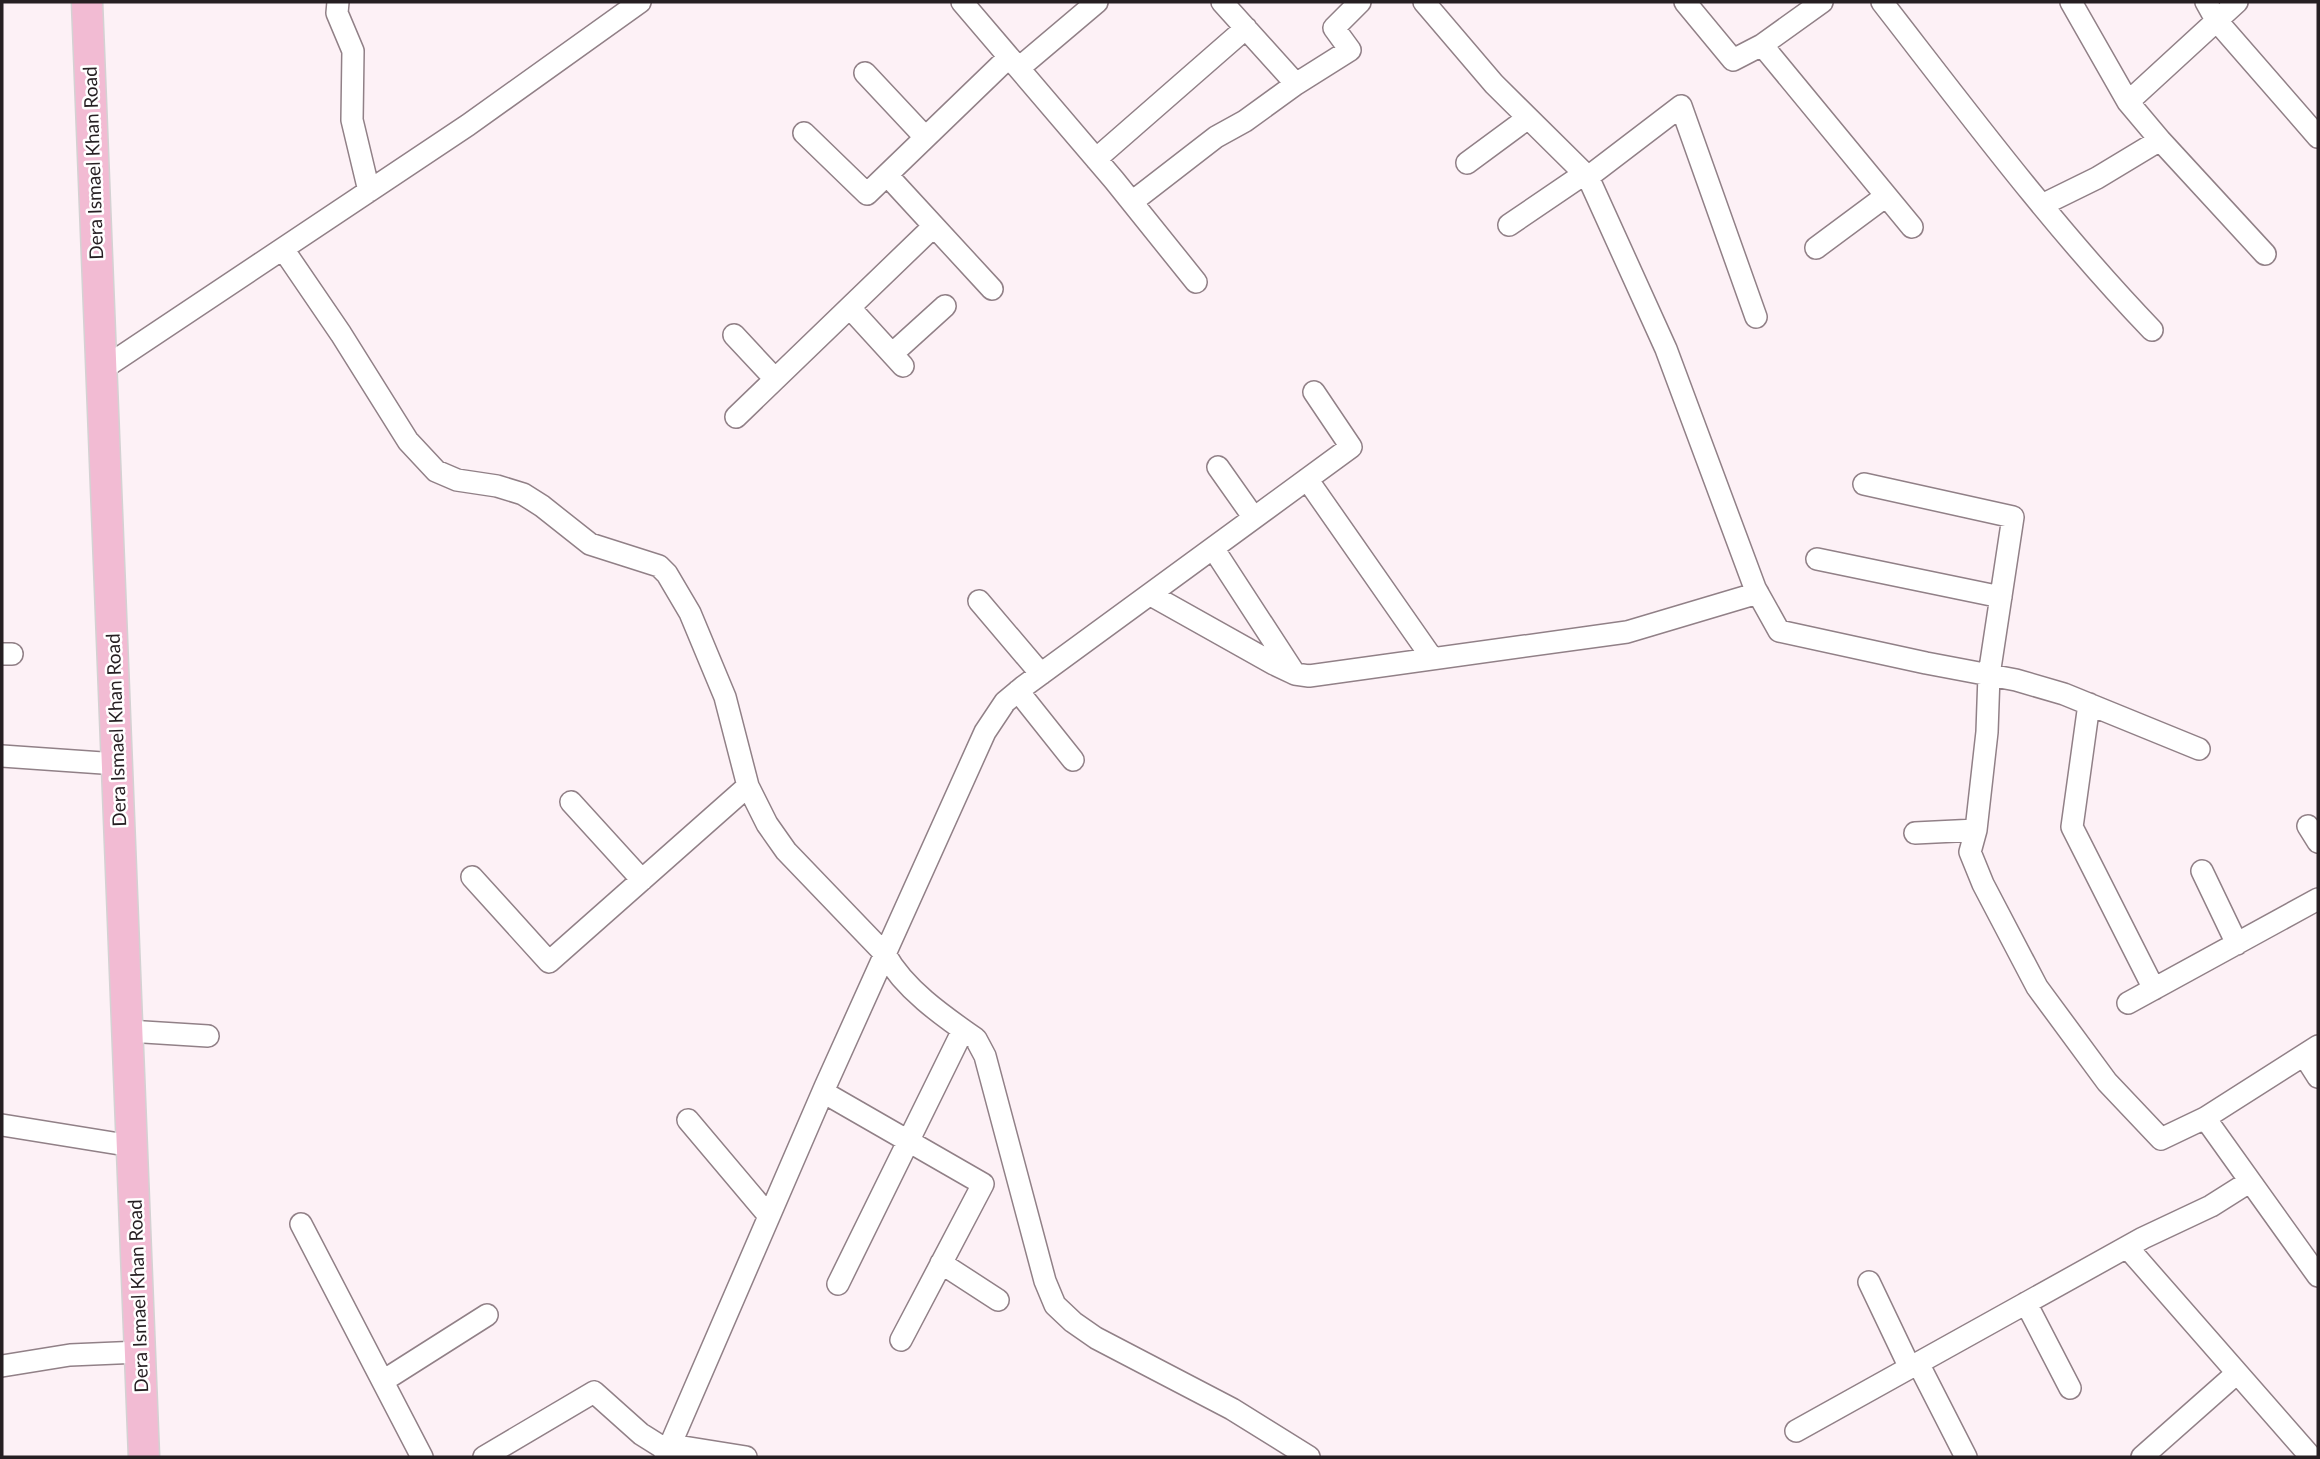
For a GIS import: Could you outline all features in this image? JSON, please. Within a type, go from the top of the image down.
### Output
[{"type":"highway","name":"Dera Ismael Khan Road","points":[[87,2],[144,1457]]},
{"type":"street","points":[[338,2],[337,13],[353,51],[352,120],[369,191]]},
{"type":"street","points":[[962,2],[1132,202],[1196,282]]},
{"type":"street","points":[[804,133],[867,194],[925,137],[1014,63],[1097,2]]},
{"type":"street","points":[[1223,2],[1297,84]]},
{"type":"street","points":[[1132,202],[1216,137],[1245,121],[1350,50],[1334,28],[1360,2]]},
{"type":"street","points":[[1424,2],[1494,84],[1586,176],[1666,348],[1758,593],[1779,631],[2040,687],[2199,749]]},
{"type":"street","points":[[1685,2],[1733,60],[1762,45],[1822,2]]},
{"type":"street","points":[[1882,2],[2042,205],[2110,286],[2152,330]]},
{"type":"street","points":[[2071,2],[2128,102],[2265,254]]},
{"type":"street","points":[[2128,102],[2211,11],[2237,2]]},
{"type":"street","points":[[101,370],[468,125],[637,3]]},
{"type":"street","points":[[2211,11],[2318,137]]},
{"type":"street","points":[[1096,159],[1246,28]]},
{"type":"street","points":[[1762,45],[1912,227]]},
{"type":"street","points":[[865,73],[925,137]]},
{"type":"street","points":[[1509,225],[1586,176],[1681,106],[1756,317]]},
{"type":"street","points":[[1468,163],[1528,118]]},
{"type":"street","points":[[2042,205],[2097,178],[2160,140]]},
{"type":"street","points":[[887,175],[992,289]]},
{"type":"street","points":[[1816,248],[1886,196]]},
{"type":"street","points":[[736,417],[934,226]]},
{"type":"street","points":[[283,249],[341,334],[408,441],[436,471],[457,480],[497,486],[523,495],[542,506],[590,544],[659,566],[667,575],[690,613],[725,697],[748,786],[767,824],[786,851],[885,954],[892,968],[912,989],[976,1039],[985,1056],[1045,1281],[1055,1305],[1063,1315],[1096,1338],[1231,1409],[1309,1457]]},
{"type":"street","points":[[850,308],[897,360],[945,306]]},
{"type":"street","points":[[734,335],[775,379]]},
{"type":"street","points":[[668,1451],[823,1092],[985,732],[1005,702],[1018,691],[1351,447],[1314,392]]},
{"type":"street","points":[[1218,467],[1254,518]]},
{"type":"street","points":[[1307,480],[1432,658]]},
{"type":"street","points":[[1864,484],[2013,517],[1989,675],[1987,732],[1976,830],[1970,852],[1983,884],[2037,987],[2107,1082],[2161,1139],[2205,1118],[2311,1050],[2318,1077]]},
{"type":"street","points":[[1213,548],[1295,674]]},
{"type":"street","points":[[1817,559],[2001,597]]},
{"type":"street","points":[[1151,595],[1274,664],[1295,674],[1308,676],[1627,632],[1758,593]]},
{"type":"street","points":[[979,601],[1041,674]]},
{"type":"street","points":[[1018,691],[1073,760]]},
{"type":"street","points":[[2089,704],[2072,827],[2154,989]]},
{"type":"street","points":[[2,756],[117,764]]},
{"type":"street","points":[[472,877],[549,962],[748,786]]},
{"type":"street","points":[[571,802],[642,880]]},
{"type":"street","points":[[1915,833],[1976,830]]},
{"type":"street","points":[[2202,872],[2237,944]]},
{"type":"street","points":[[2128,1003],[2318,899]]},
{"type":"street","points":[[838,1284],[963,1030]]},
{"type":"street","points":[[128,1031],[208,1036]]},
{"type":"street","points":[[823,1092],[983,1184],[901,1340]]},
{"type":"street","points":[[2205,1118],[2318,1276]]},
{"type":"street","points":[[688,1120],[769,1216]]},
{"type":"street","points":[[2,1125],[132,1146]]},
{"type":"street","points":[[1796,1431],[2127,1247],[2211,1206],[2249,1182]]},
{"type":"street","points":[[301,1224],[422,1457]]},
{"type":"street","points":[[2127,1247],[2311,1454]]},
{"type":"street","points":[[941,1263],[998,1300]]},
{"type":"street","points":[[1869,1282],[1966,1457]]},
{"type":"street","points":[[2026,1303],[2070,1388]]},
{"type":"street","points":[[383,1381],[487,1315]]},
{"type":"street","points":[[2,1366],[70,1355],[140,1352]]},
{"type":"street","points":[[2142,1457],[2237,1373]]},
{"type":"street","points":[[484,1457],[594,1392],[641,1434],[668,1451],[746,1457]]}]
